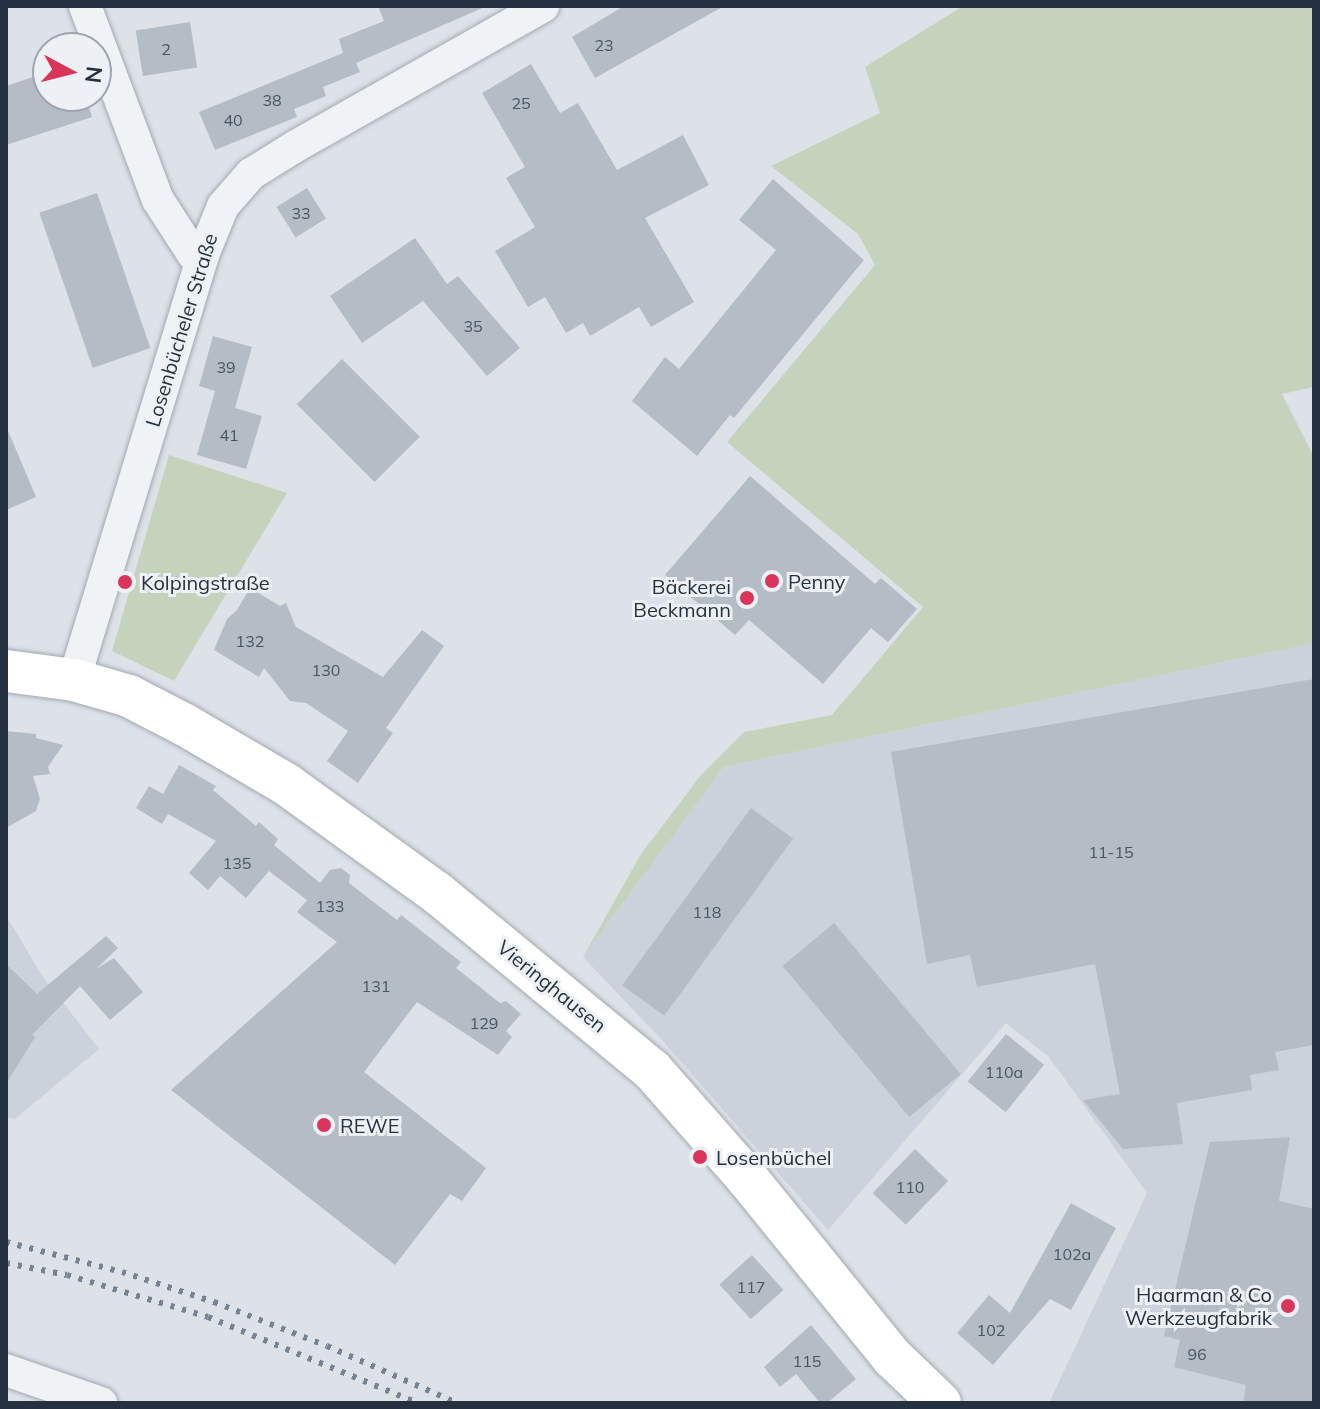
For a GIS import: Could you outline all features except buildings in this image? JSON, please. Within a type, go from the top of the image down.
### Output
[{"type":"main road","name":"Vieringhausen","points":[[6,671],[74,680],[129,696],[286,784],[401,865],[614,1036],[683,1103],[893,1358],[940,1403]]},
{"type":"street","points":[[85,6],[158,200],[193,254],[203,255]]},
{"type":"street","name":"Losenbücheler Straße","points":[[74,680],[203,255],[223,206],[251,174],[504,16],[543,6]]},
{"type":"street","points":[[6,1370],[101,1403]]},
{"type":"shaded area","points":[[1314,643],[1314,1403],[1049,1403],[1147,1193],[1049,1057],[1006,1023],[828,1230],[662,1040],[583,957],[724,767]]},
{"type":"shaded area","points":[[6,915],[41,974],[99,1049],[15,1119],[6,1117]]},
{"type":"green space","points":[[963,6],[1314,6],[1314,387],[1282,394],[1314,457],[1314,643],[724,767],[583,957],[641,854],[701,775],[744,732],[832,715],[923,607],[727,442],[875,265],[858,234],[771,166],[880,113],[865,67]]},
{"type":"green space","points":[[169,455],[287,493],[174,681],[112,651]]},
{"type":"railway","points":[[6,1242],[122,1272],[214,1302],[327,1346],[457,1403]]},
{"type":"railway","points":[[6,1263],[67,1275],[208,1317],[418,1403]]},
{"type":"place","name":"Penny","points":[[772,581]]},
{"type":"place","name":"Kolpingstraße","points":[[125,582]]},
{"type":"place","name":"Bäckerei Beckmann","points":[[747,598]]},
{"type":"place","name":"REWE","points":[[324,1125]]},
{"type":"place","name":"Losenbüchel","points":[[700,1157]]},
{"type":"place","name":"Haarman & Co Werkzeugfabrik","points":[[1288,1306]]}]
